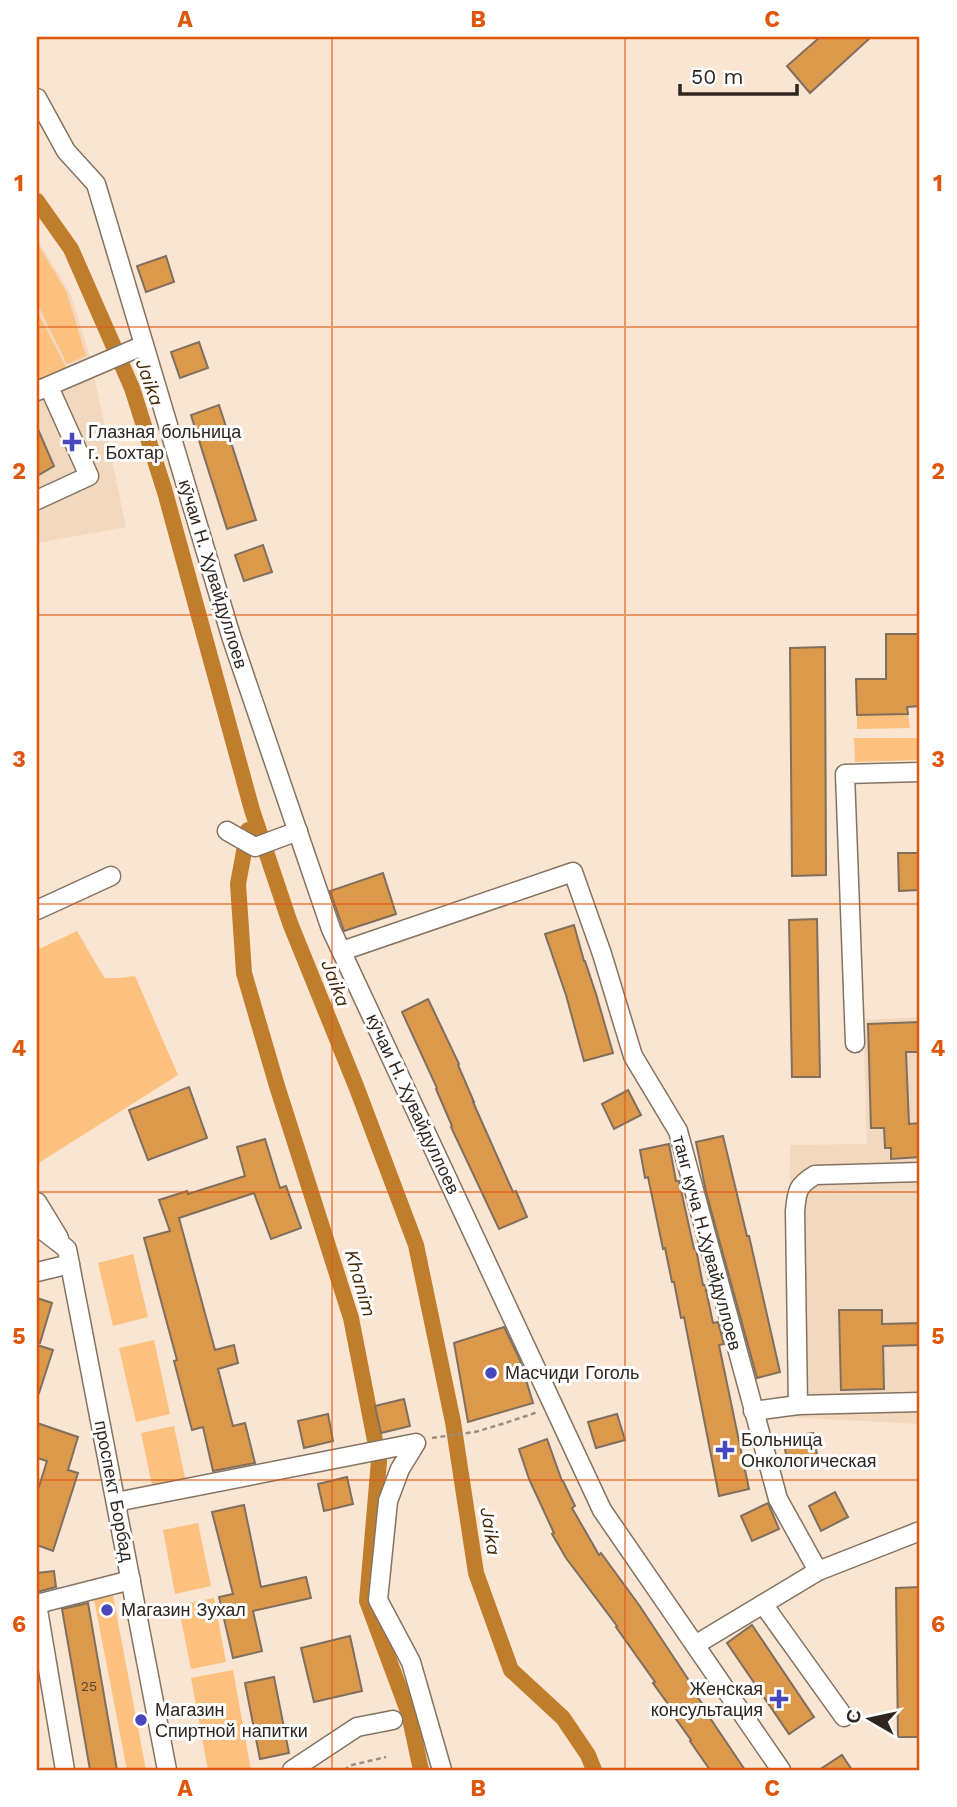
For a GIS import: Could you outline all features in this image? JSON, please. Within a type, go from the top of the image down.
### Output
[{"type":"street","name":"кӯчаи Н. Ҳувайдуллоев","points":[[37,98],[66,151],[96,184],[231,636],[331,929],[602,1510],[781,1770]]},
{"type":"street","points":[[37,500],[89,476],[43,389],[144,345]]},
{"type":"street","points":[[855,1043],[845,774],[920,772]]},
{"type":"street","points":[[227,831],[255,847],[298,831]]},
{"type":"street","name":"танг куча Н.Ҳувайдуллоев","points":[[342,951],[573,872],[602,954],[633,1056],[678,1131],[778,1499],[818,1571]]},
{"type":"street","points":[[37,910],[111,876]]},
{"type":"street","points":[[798,1405],[795,1211],[798,1189],[804,1181],[815,1175],[920,1172]]},
{"type":"street","points":[[37,1202],[68,1257]]},
{"type":"street","points":[[37,1226],[68,1257]]},
{"type":"street","points":[[37,1272],[68,1257]]},
{"type":"street","name":"проспект Борбад","points":[[68,1257],[167,1770]]},
{"type":"street","points":[[753,1411],[798,1405],[920,1402]]},
{"type":"street","points":[[116,1502],[415,1443]]},
{"type":"street","points":[[415,1443],[400,1469],[388,1501],[378,1600],[411,1662],[442,1770]]},
{"type":"street","points":[[695,1645],[818,1571],[920,1531]]},
{"type":"street","points":[[65,1770],[37,1604],[131,1580]]},
{"type":"street","points":[[763,1604],[844,1717]]},
{"type":"street","points":[[292,1770],[357,1727],[393,1720]]},
{"type":"path","points":[[415,1443],[475,1432],[553,1406]]},
{"type":"path","points":[[344,1770],[352,1765],[386,1757]]},
{"type":"shaded area","name":"Глазная больница г. Бохтар","points":[[37,239],[70,293],[90,357],[126,527],[37,543]]},
{"type":"shaded area","points":[[37,243],[66,291],[86,356],[67,364],[37,303]]},
{"type":"shaded area","points":[[37,311],[68,371],[37,383]]},
{"type":"shaded area","points":[[908,714],[910,728],[857,729],[857,715]]},
{"type":"shaded area","points":[[854,738],[920,738],[920,760],[855,762]]},
{"type":"shaded area","points":[[77,931],[105,978],[135,976],[178,1075],[37,1164],[37,950]]},
{"type":"shaded area","points":[[920,1017],[920,1424],[787,1417],[790,1145],[867,1144],[863,1020]]},
{"type":"shaded area","points":[[133,1254],[148,1317],[113,1326],[98,1263]]},
{"type":"shaded area","points":[[154,1340],[170,1414],[136,1422],[119,1348]]},
{"type":"shaded area","points":[[174,1426],[185,1478],[152,1485],[141,1433]]},
{"type":"shaded area","points":[[198,1523],[211,1586],[175,1594],[163,1530]]},
{"type":"shaded area","points":[[113,1596],[146,1770],[127,1770],[94,1599]]},
{"type":"shaded area","points":[[214,1598],[226,1662],[191,1669],[178,1605]]},
{"type":"shaded area","points":[[233,1670],[251,1770],[208,1770],[191,1678]]},
{"type":"building","points":[[820,37],[871,37],[810,93],[787,66]]},
{"type":"building","points":[[166,256],[174,282],[146,292],[137,266]]},
{"type":"building","points":[[199,342],[208,368],[180,378],[171,352]]},
{"type":"building","points":[[219,405],[256,520],[227,529],[191,415]]},
{"type":"building","points":[[37,427],[54,466],[37,476]]},
{"type":"building","points":[[263,545],[272,572],[244,581],[235,555]]},
{"type":"building","points":[[886,634],[920,634],[920,706],[907,707],[908,714],[857,715],[856,679],[886,679]]},
{"type":"building","points":[[825,647],[826,875],[792,876],[790,648]]},
{"type":"building","points":[[898,853],[920,853],[920,890],[899,891]]},
{"type":"building","points":[[383,873],[396,914],[344,931],[330,891]]},
{"type":"building","points":[[817,919],[820,1077],[792,1077],[789,920]]},
{"type":"building","points":[[574,925],[613,1053],[584,1061],[566,995],[545,934]]},
{"type":"building","points":[[428,999],[459,1064],[513,1192],[516,1191],[527,1217],[499,1229],[451,1127],[437,1088],[402,1012]]},
{"type":"building","points":[[920,1022],[920,1052],[906,1052],[909,1124],[920,1123],[920,1157],[891,1159],[891,1148],[885,1148],[884,1128],[871,1128],[868,1024]]},
{"type":"building","points":[[189,1087],[207,1138],[148,1160],[129,1110]]},
{"type":"building","points":[[628,1090],[641,1115],[614,1129],[602,1104]]},
{"type":"building","points":[[723,1136],[780,1372],[757,1378],[706,1192],[696,1142]]},
{"type":"building","points":[[265,1139],[280,1188],[286,1186],[301,1228],[271,1239],[254,1193],[179,1218],[215,1350],[234,1345],[238,1363],[218,1369],[233,1426],[245,1423],[255,1463],[213,1471],[203,1427],[192,1430],[174,1361],[177,1360],[144,1238],[170,1231],[159,1200],[245,1176],[237,1147]]},
{"type":"building","points":[[669,1144],[713,1323],[718,1322],[724,1344],[719,1345],[749,1489],[719,1496],[684,1317],[681,1318],[640,1150]]},
{"type":"building","points":[[37,1298],[52,1303],[40,1343],[37,1342]]},
{"type":"building","points":[[839,1310],[882,1310],[882,1324],[920,1323],[920,1345],[883,1346],[884,1389],[841,1390]]},
{"type":"building","name":"Масчиди Гоголь","points":[[504,1327],[520,1360],[533,1403],[468,1422],[454,1343]]},
{"type":"building","points":[[37,1345],[53,1350],[39,1393],[37,1392]]},
{"type":"building","points":[[404,1399],[410,1426],[381,1433],[375,1406]]},
{"type":"building","points":[[328,1414],[333,1441],[304,1448],[298,1421]]},
{"type":"building","points":[[617,1414],[625,1440],[596,1448],[588,1422]]},
{"type":"building","points":[[37,1423],[78,1437],[68,1470],[78,1473],[53,1551],[37,1545],[37,1493],[47,1461],[37,1458]]},
{"type":"building","points":[[813,1433],[818,1460],[788,1465],[783,1438]]},
{"type":"building","points":[[547,1439],[562,1481],[575,1506],[572,1508],[599,1555],[601,1553],[639,1605],[745,1770],[710,1770],[617,1626],[566,1558],[552,1534],[554,1533],[529,1479],[519,1449]]},
{"type":"building","points":[[347,1477],[353,1504],[324,1511],[318,1484]]},
{"type":"building","points":[[835,1492],[848,1517],[821,1531],[809,1506]]},
{"type":"building","points":[[768,1503],[779,1529],[752,1541],[741,1516]]},
{"type":"building","points":[[244,1505],[261,1587],[306,1577],[311,1598],[253,1611],[262,1651],[233,1658],[219,1597],[233,1594],[212,1512]]},
{"type":"building","points":[[54,1571],[56,1587],[37,1592],[37,1573]]},
{"type":"building","points":[[920,1587],[920,1737],[898,1737],[896,1588]]},
{"type":"building","points":[[88,1603],[117,1770],[90,1770],[62,1609]]},
{"type":"building","points":[[752,1625],[814,1717],[789,1734],[727,1643]]},
{"type":"building","points":[[350,1636],[362,1691],[314,1702],[301,1648]]},
{"type":"building","points":[[274,1677],[289,1753],[260,1759],[245,1683]]},
{"type":"building","points":[[842,1755],[852,1770],[819,1770]]},
{"type":"waterway","name":"Jaika","points":[[37,201],[71,249],[132,388],[165,492],[252,810],[290,923],[416,1245],[453,1422],[476,1573],[511,1670],[563,1718],[588,1755],[594,1770]]},
{"type":"waterway","name":"Khanim","points":[[248,830],[238,884],[244,973],[351,1318],[379,1461],[367,1601],[409,1714],[421,1770]]},
{"type":"place","name":"Глазная больница г. Бохтар","points":[[72,442]]},
{"type":"place","name":"Масчиди Гоголь","points":[[491,1373]]},
{"type":"place","name":"Больница Онкологическая","points":[[725,1450]]},
{"type":"place","name":"Магазин Зухал","points":[[107,1610]]},
{"type":"place","name":"Женская консультация","points":[[779,1699]]},
{"type":"place","name":"Магазин Спиртной напитки","points":[[141,1720]]}]
